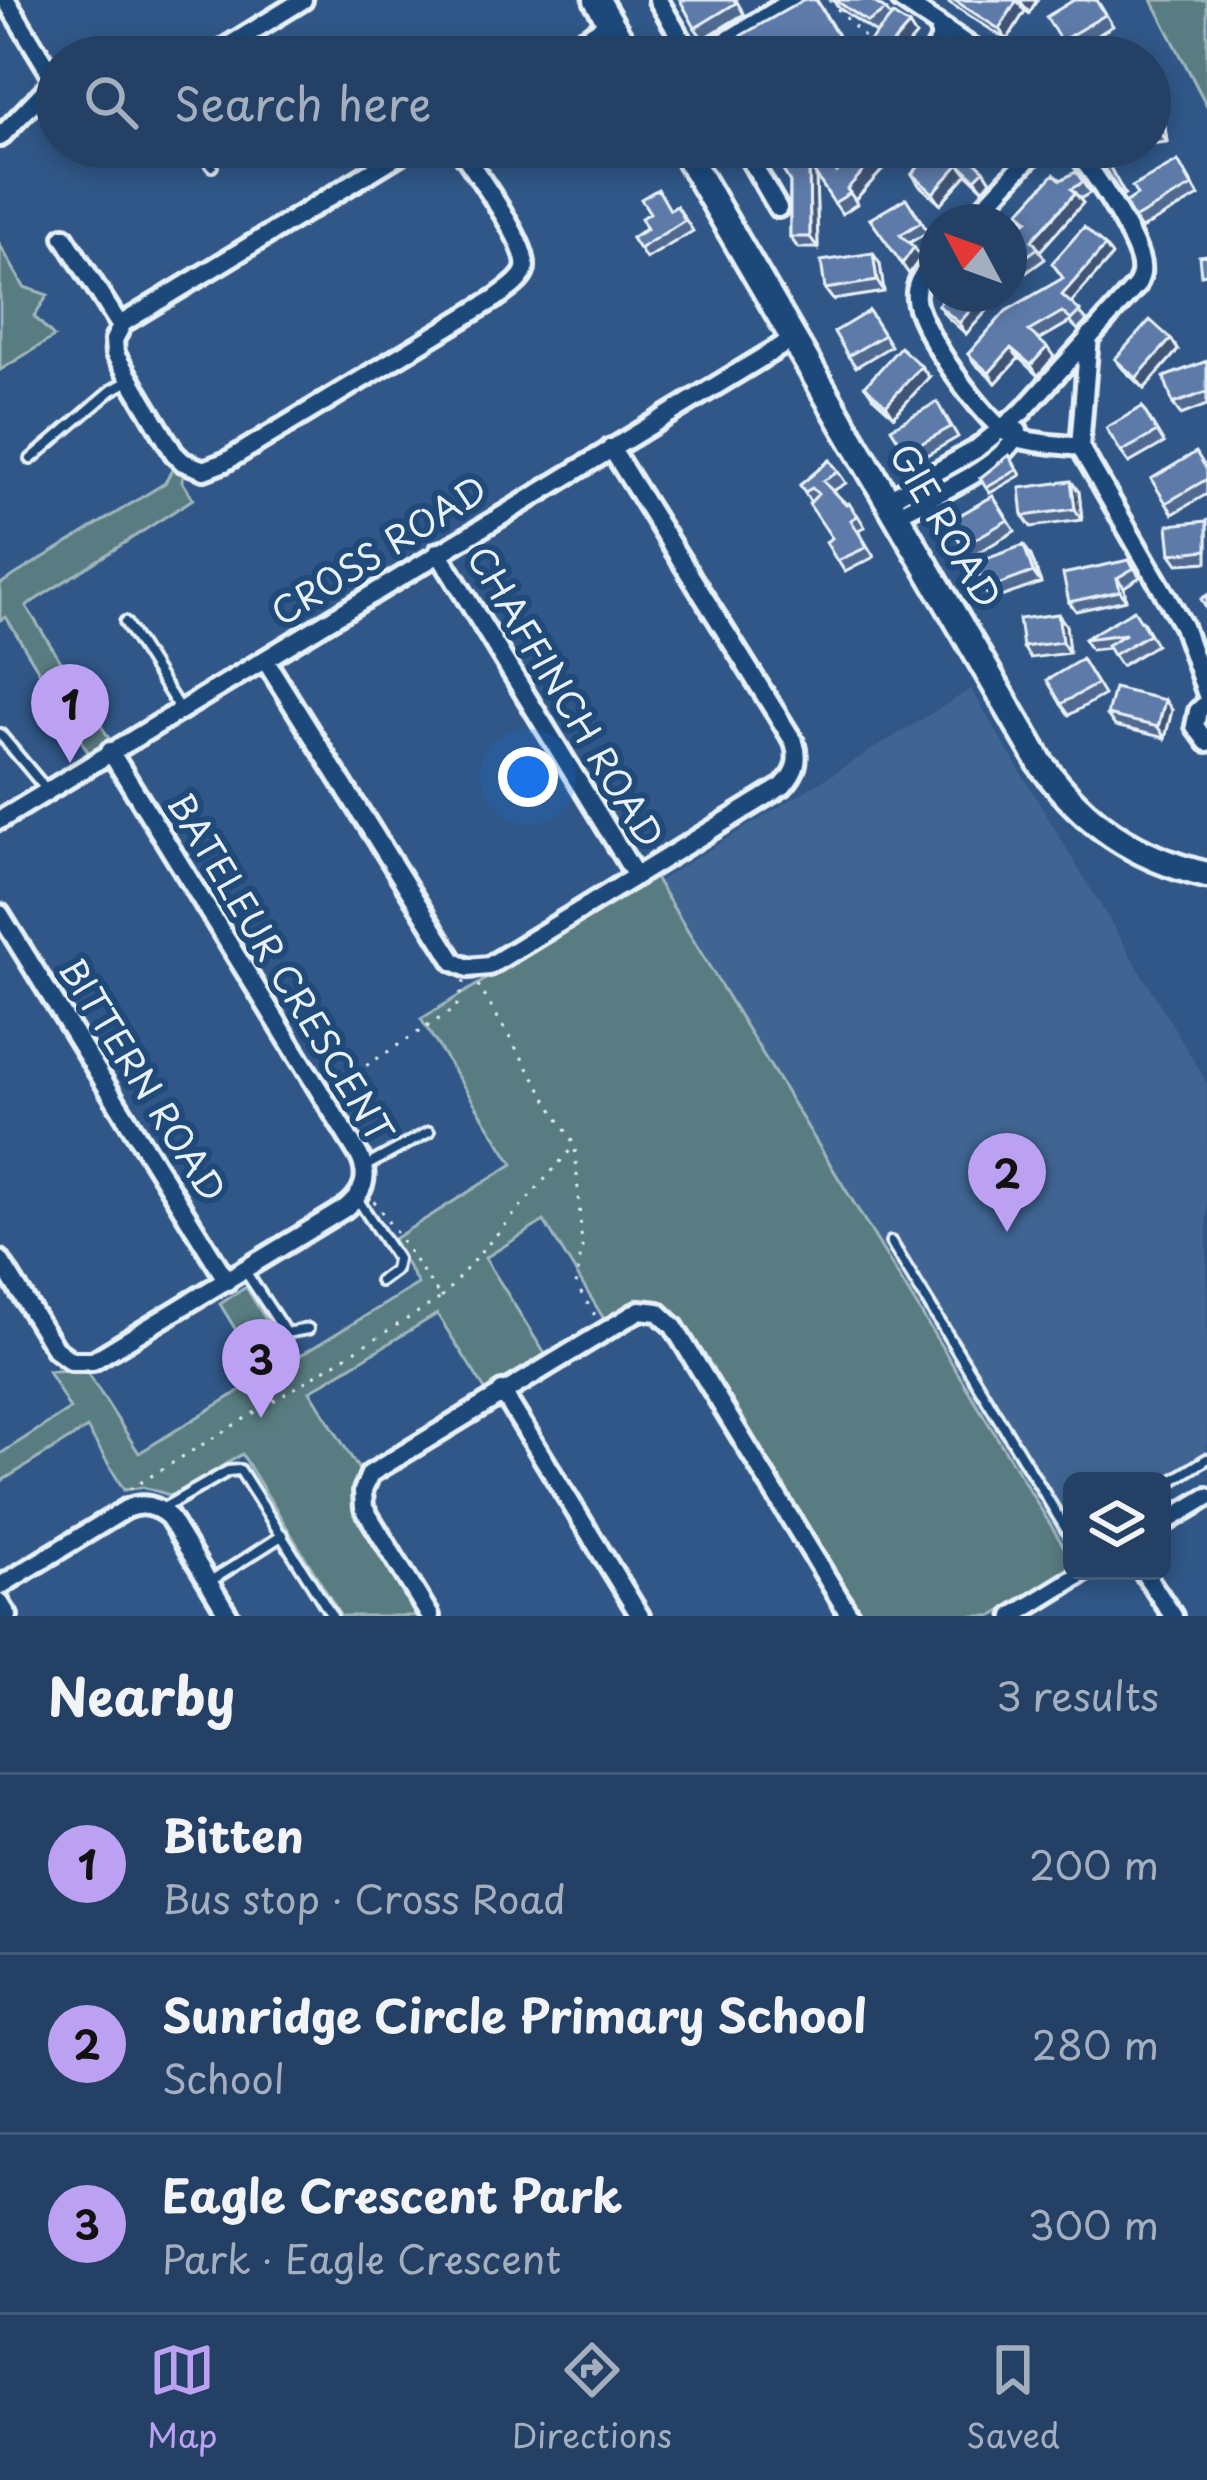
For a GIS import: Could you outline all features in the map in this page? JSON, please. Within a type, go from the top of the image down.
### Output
[{"type":"street","points":[[6,0],[36,49]]},
{"type":"street","points":[[244,36],[303,0]]},
{"type":"street","points":[[597,0],[618,36]]},
{"type":"street","points":[[658,0],[682,36]]},
{"type":"street","points":[[732,36],[793,0]]},
{"type":"street","points":[[901,0],[955,36]]},
{"type":"street","points":[[589,36],[610,23]]},
{"type":"street","points":[[940,26],[940,36]]},
{"type":"street","points":[[0,137],[36,102]]},
{"type":"street","points":[[377,168],[121,326],[113,348],[178,459],[204,470],[225,462],[496,298],[524,273],[525,251],[472,168]]},
{"type":"street","name":"GIE ROAD","points":[[694,168],[1033,751],[1063,794],[1125,846],[1207,875]]},
{"type":"street","points":[[755,168],[778,208]]},
{"type":"street","points":[[987,204],[1020,168]]},
{"type":"street","points":[[894,506],[975,450],[1009,434],[1089,335],[1129,296],[1142,269],[1092,168]]},
{"type":"street","points":[[64,237],[121,326]]},
{"type":"street","points":[[919,282],[919,312]]},
{"type":"street","points":[[919,312],[966,393],[1009,434],[1080,446]]},
{"type":"street","points":[[1089,335],[1080,446],[1183,626],[1207,699],[1195,726],[1207,742]]},
{"type":"street","name":"CROSS ROAD","points":[[0,820],[793,339]]},
{"type":"street","points":[[265,660],[443,951],[468,968],[489,966],[783,786],[798,758],[794,742],[611,448]]},
{"type":"street","name":"CHAFFINCH ROAD","points":[[438,552],[636,876]]},
{"type":"street","name":"BATELEUR CRESCENT","points":[[0,1260],[55,1349],[80,1362],[102,1357],[360,1194],[365,1166],[110,752]]},
{"type":"street","name":"BITTERN ROAD","points":[[0,914],[227,1281]]},
{"type":"street","points":[[430,1616],[364,1508],[365,1482],[376,1468],[640,1310],[658,1312],[670,1321],[850,1616]]},
{"type":"street","points":[[502,1391],[640,1616]]},
{"type":"street","points":[[1171,1519],[1207,1497]]},
{"type":"street","points":[[0,1586],[129,1508],[142,1505],[160,1510],[229,1616]]},
{"type":"street","points":[[1013,1616],[1071,1580]]},
{"type":"street","points":[[1149,1580],[1173,1616]]},
{"type":"street","points":[[0,1603],[8,1616]]},
{"type":"lane","points":[[32,459],[112,390],[129,381]]},
{"type":"lane","points":[[124,622],[180,710]]},
{"type":"lane","points":[[0,734],[47,790]]},
{"type":"lane","points":[[365,1166],[429,1132]]},
{"type":"lane","points":[[360,1194],[397,1259],[395,1270],[380,1281]]},
{"type":"lane","points":[[891,1242],[1063,1524]]},
{"type":"lane","points":[[244,1270],[286,1333],[308,1329]]},
{"type":"lane","points":[[1171,1481],[1207,1459]]},
{"type":"lane","points":[[160,1510],[228,1471],[240,1471],[332,1616]]},
{"type":"lane","points":[[209,1582],[283,1535]]},
{"type":"path","points":[[829,0],[863,36]]},
{"type":"path","points":[[322,1094],[457,1008],[468,968]]},
{"type":"path","points":[[468,968],[574,1146],[582,1247],[576,1285],[604,1329]]},
{"type":"path","points":[[129,1508],[130,1489],[441,1298],[574,1146]]},
{"type":"path","points":[[360,1194],[441,1298]]},
{"type":"shaded area","points":[[971,689],[1207,1083],[1207,1468],[1171,1490],[1171,1472],[1063,1472],[1063,1546],[657,882]]},
{"type":"green space","points":[[1152,0],[1207,0],[1207,106],[1171,36]]},
{"type":"green space","points":[[0,245],[24,287],[48,295],[34,316],[54,337],[0,370]]},
{"type":"green space","points":[[174,466],[184,472],[182,481],[193,499],[26,606],[112,743],[91,757],[6,617],[0,620],[0,584],[165,483]]},
{"type":"green space","points":[[654,876],[1063,1545],[1063,1573],[993,1616],[861,1616],[677,1317],[650,1303],[604,1319],[544,1221],[485,1258],[545,1354],[486,1391],[437,1314],[310,1391],[361,1473],[354,1493],[358,1515],[420,1616],[341,1616],[242,1454],[173,1496],[143,1487],[124,1490],[87,1428],[0,1482],[0,1454],[70,1409],[48,1371],[86,1370],[139,1453],[264,1376],[220,1304],[246,1287],[291,1361],[418,1284],[392,1240],[513,1164],[421,1019]]},
{"type":"building","points":[[680,0],[734,0],[736,3],[695,28]]},
{"type":"building","points":[[804,0],[816,0],[838,36],[740,36]]},
{"type":"building","points":[[835,0],[871,0],[886,10],[868,22]]},
{"type":"building","points":[[954,0],[1017,0],[999,29]]},
{"type":"building","points":[[1074,0],[1096,0],[1105,15],[1069,36],[1058,36],[1046,17]]},
{"type":"building","points":[[893,15],[909,25],[899,36],[874,36]]},
{"type":"building","points":[[1178,161],[1192,186],[1134,219],[1125,203],[1137,195],[1132,187]]},
{"type":"building","points":[[782,168],[809,168],[810,237],[790,237],[790,182]]},
{"type":"building","points":[[812,168],[837,172],[866,168],[847,189],[850,193],[834,203]]},
{"type":"building","points":[[917,168],[955,168],[933,193],[912,174]]},
{"type":"building","points":[[963,168],[984,170],[975,179]]},
{"type":"building","points":[[1104,168],[1110,168],[1122,196]]},
{"type":"building","points":[[1076,172],[1083,182],[1071,189],[1075,193],[1032,240],[1038,248],[1027,256],[1026,204],[1054,174],[1061,180]]},
{"type":"building","points":[[658,189],[670,210],[677,206],[685,220],[639,249],[632,238],[647,229],[641,218],[650,213],[641,199]]},
{"type":"building","points":[[906,198],[919,223],[900,235],[914,247],[902,264],[870,219]]},
{"type":"building","points":[[1084,227],[1105,246],[1062,295],[1080,311],[1071,320],[1062,312],[1029,331],[1047,347],[1031,365],[1011,348],[989,373],[968,354],[1005,312],[1027,312],[1027,299],[1063,278],[1052,263]]},
{"type":"building","points":[[873,253],[877,281],[825,289],[821,261]]},
{"type":"building","points":[[1207,255],[1207,274],[1201,275],[1199,256]]},
{"type":"building","points":[[869,311],[884,335],[848,356],[834,332]]},
{"type":"building","points":[[946,312],[969,312],[959,323]]},
{"type":"building","points":[[1150,320],[1171,339],[1136,378],[1115,359]]},
{"type":"building","points":[[900,347],[921,366],[886,405],[865,386]]},
{"type":"building","points":[[1207,361],[1207,392],[1173,404],[1164,377]]},
{"type":"building","points":[[937,402],[951,427],[906,452],[891,428]]},
{"type":"building","points":[[1142,407],[1157,432],[1121,452],[1106,428]]},
{"type":"building","points":[[1196,452],[1207,479],[1166,503],[1151,479]]},
{"type":"building","points":[[1009,455],[1017,470],[986,488],[980,478]]},
{"type":"building","points":[[830,460],[838,472],[823,481],[849,503],[857,516],[851,520],[867,547],[837,561],[826,542],[832,538],[809,504],[818,494],[812,488],[805,492],[800,485]]},
{"type":"building","points":[[1071,481],[1075,509],[1023,516],[1020,488]]},
{"type":"building","points":[[993,496],[1008,520],[963,546],[948,522]]},
{"type":"building","points":[[1207,521],[1207,550],[1171,554],[1168,525]]},
{"type":"building","points":[[1024,545],[1033,572],[984,590],[975,563]]},
{"type":"building","points":[[1129,560],[1134,568],[1117,578],[1120,591],[1069,602],[1063,574]]},
{"type":"building","points":[[1134,610],[1149,634],[1113,655],[1107,645],[1126,634],[1084,639]]},
{"type":"building","points":[[1058,614],[1062,642],[1023,647],[1019,619]]},
{"type":"building","points":[[1082,659],[1097,684],[1061,704],[1047,680]]},
{"type":"building","points":[[1114,688],[1165,700],[1158,727],[1107,715]]},
{"type":"place","name":"Bitten","points":[[70,763]]},
{"type":"place","name":"Sunridge Circle Primary School","points":[[1007,1232]]},
{"type":"place","name":"Eagle Crescent Park","points":[[261,1418]]}]
